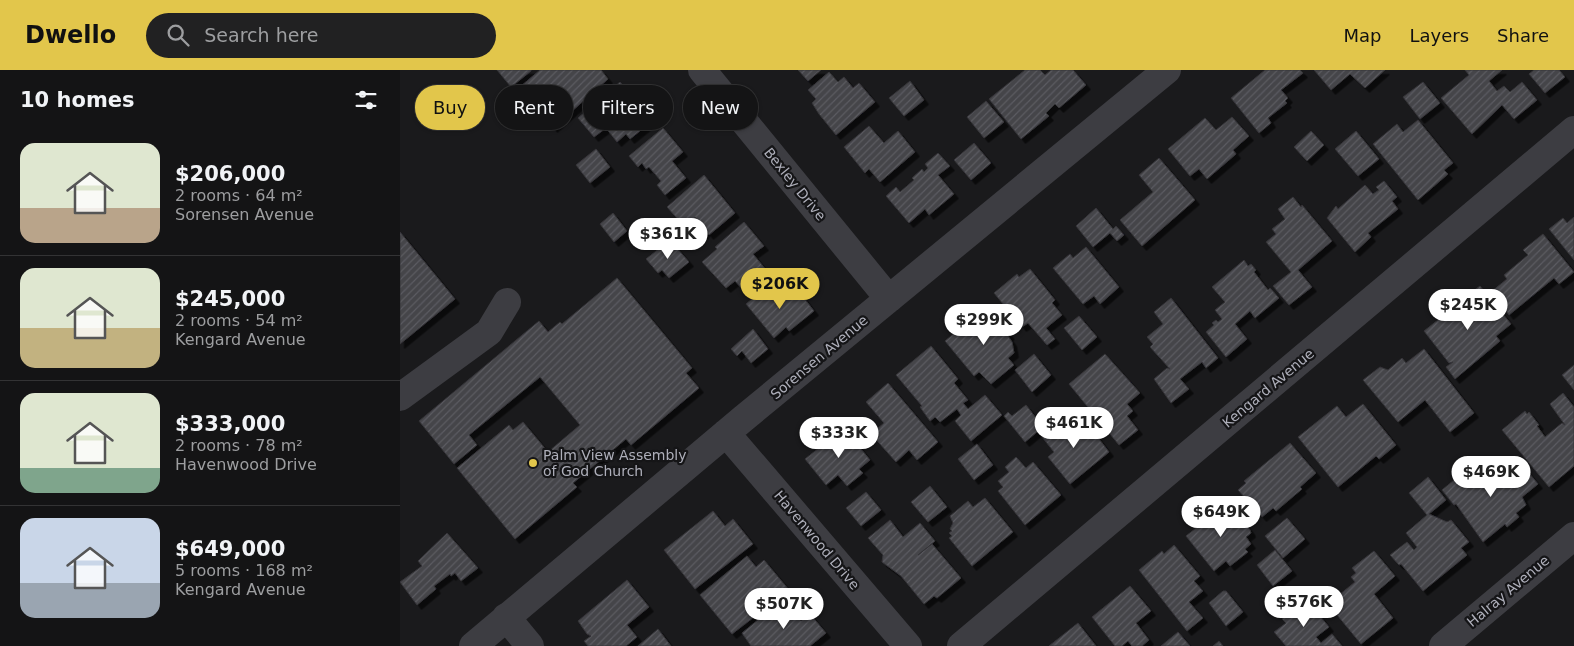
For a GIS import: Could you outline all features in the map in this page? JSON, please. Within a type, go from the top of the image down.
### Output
[{"type":"street","name":"Bexley Drive","points":[[702,70],[889,299]]},
{"type":"street","name":"Sorensen Avenue","points":[[473,646],[1158,73]]},
{"type":"street","name":"Kengard Avenue","points":[[961,646],[1574,130]]},
{"type":"street","points":[[400,397],[490,332],[506,302]]},
{"type":"street","name":"Havenwood Drive","points":[[726,433],[908,646]]},
{"type":"street","name":"Halray Avenue","points":[[1443,646],[1574,536]]},
{"type":"street","points":[[506,617],[530,646]]},
{"type":"building","points":[[497,70],[531,70],[514,85],[509,85]]},
{"type":"building","points":[[540,70],[601,70],[608,79],[601,85],[583,85],[583,101],[573,110],[573,85],[522,85]]},
{"type":"building","points":[[798,70],[821,70],[808,81]]},
{"type":"building","points":[[1025,70],[1040,70],[1045,75],[1051,70],[1073,70],[1086,85],[1059,108],[1055,104],[1046,113],[1049,116],[1021,139],[989,99]]},
{"type":"building","points":[[1265,70],[1300,70],[1303,73],[1281,90],[1288,98],[1285,101],[1287,103],[1268,118],[1271,123],[1259,133],[1231,98]]},
{"type":"building","points":[[1314,70],[1385,70],[1365,88],[1350,74],[1331,90]]},
{"type":"building","points":[[1465,70],[1502,70],[1489,81],[1497,91],[1504,86],[1510,92],[1522,82],[1537,100],[1514,119],[1502,105],[1472,134],[1441,98],[1469,75]]},
{"type":"building","points":[[1534,70],[1559,70],[1565,77],[1545,93],[1529,74]]},
{"type":"building","points":[[829,72],[838,82],[844,77],[853,88],[859,83],[875,102],[836,135],[812,103],[816,99],[808,90]]},
{"type":"building","points":[[910,81],[924,100],[904,116],[889,98]]},
{"type":"building","points":[[1423,82],[1440,103],[1420,119],[1403,97]]},
{"type":"building","points":[[986,101],[1004,122],[984,138],[967,117]]},
{"type":"building","points":[[583,114],[583,124],[578,118]]},
{"type":"building","points":[[1232,117],[1249,136],[1233,150],[1236,154],[1207,179],[1199,169],[1190,176],[1168,149],[1205,118],[1216,130]]},
{"type":"building","points":[[1418,120],[1453,163],[1444,170],[1448,174],[1418,200],[1373,144],[1397,124],[1403,132]]},
{"type":"building","points":[[869,126],[884,143],[898,131],[915,152],[880,182],[869,169],[865,173],[844,147]]},
{"type":"building","points":[[588,130],[603,130],[594,137]]},
{"type":"building","points":[[608,130],[641,130],[630,139],[626,134],[617,142]]},
{"type":"building","points":[[661,130],[665,130],[683,152],[672,161],[686,178],[665,195],[657,185],[661,181],[649,167],[646,169],[642,163],[638,167],[629,156]]},
{"type":"building","points":[[1311,131],[1324,145],[1307,161],[1294,147]]},
{"type":"building","points":[[1356,131],[1379,159],[1358,176],[1335,149]]},
{"type":"building","points":[[974,143],[991,163],[971,180],[954,160]]},
{"type":"building","points":[[596,149],[610,167],[590,183],[576,165]]},
{"type":"building","points":[[938,153],[950,166],[938,175],[954,194],[929,215],[925,209],[909,223],[886,196],[896,187],[900,192],[914,180],[912,178],[922,169],[924,172],[928,168],[925,164]]},
{"type":"building","points":[[1159,158],[1195,200],[1142,246],[1120,220],[1153,192],[1139,175]]},
{"type":"building","points":[[704,175],[735,213],[709,235],[706,231],[703,235],[695,226],[699,222],[695,217],[684,226],[667,207]]},
{"type":"building","points":[[1384,181],[1397,197],[1392,201],[1398,209],[1368,233],[1371,237],[1355,252],[1327,218],[1336,206],[1338,209],[1365,185],[1373,194],[1379,190],[1376,187]]},
{"type":"building","points":[[1293,197],[1332,241],[1298,270],[1312,287],[1289,305],[1273,286],[1291,272],[1266,242],[1276,234],[1272,229],[1285,219],[1278,209]]},
{"type":"building","points":[[1096,208],[1113,229],[1116,226],[1124,235],[1117,241],[1110,233],[1093,247],[1076,226]]},
{"type":"building","points":[[613,213],[627,231],[614,242],[600,224]]},
{"type":"building","points":[[1574,217],[1574,260],[1549,229],[1563,218],[1567,223]]},
{"type":"building","points":[[744,222],[764,246],[753,254],[767,271],[744,291],[735,281],[726,288],[702,262],[717,249],[715,247]]},
{"type":"building","points":[[400,232],[455,299],[400,344]]},
{"type":"building","points":[[1543,234],[1574,272],[1559,284],[1554,278],[1509,315],[1491,292],[1507,279],[1504,275],[1528,255],[1523,250]]},
{"type":"building","points":[[670,240],[689,262],[669,278],[662,270],[658,273],[646,259]]},
{"type":"building","points":[[1086,247],[1119,287],[1100,304],[1094,296],[1083,304],[1053,268],[1070,254],[1073,258]]},
{"type":"building","points":[[1244,260],[1248,266],[1251,264],[1256,270],[1254,272],[1268,290],[1270,288],[1279,298],[1255,318],[1250,311],[1235,324],[1247,339],[1226,357],[1206,332],[1214,325],[1212,323],[1222,319],[1215,310],[1225,302],[1212,287]]},
{"type":"building","points":[[1030,269],[1055,300],[1052,303],[1062,315],[1046,328],[1055,339],[1047,345],[1028,323],[1022,327],[994,293],[1017,274],[1019,277]]},
{"type":"building","points":[[617,278],[692,368],[686,373],[699,388],[631,445],[626,439],[573,483],[577,487],[515,539],[457,468],[509,425],[513,430],[523,422],[548,452],[580,425],[540,377],[469,435],[477,445],[454,464],[419,421],[539,321],[548,332],[560,322],[562,324]]},
{"type":"building","points":[[794,285],[814,311],[789,331],[786,327],[774,338],[746,304],[764,289],[774,301]]},
{"type":"building","points":[[1480,286],[1511,324],[1496,336],[1500,341],[1455,379],[1446,367],[1453,362],[1449,363],[1424,331],[1443,316],[1442,314]]},
{"type":"building","points":[[1171,298],[1218,358],[1206,368],[1202,362],[1180,379],[1189,389],[1171,403],[1154,379],[1167,368],[1170,369],[1150,347],[1153,344],[1147,337],[1163,324],[1154,312]]},
{"type":"building","points":[[986,307],[1010,335],[1008,336],[1012,342],[1014,353],[1008,358],[1014,365],[991,384],[979,372],[974,376],[945,341]]},
{"type":"building","points":[[1079,316],[1097,337],[1082,350],[1064,328]]},
{"type":"building","points":[[753,329],[768,349],[751,363],[742,351],[737,356],[731,349]]},
{"type":"building","points":[[931,346],[958,379],[954,383],[968,400],[963,403],[968,409],[985,395],[1002,415],[971,441],[955,421],[961,415],[957,409],[940,422],[935,417],[930,421],[920,407],[922,406],[896,375]]},
{"type":"building","points":[[1424,349],[1474,413],[1450,432],[1425,400],[1398,422],[1363,380],[1380,367],[1388,370],[1402,358],[1406,363]]},
{"type":"building","points":[[1034,354],[1051,375],[1032,392],[1015,370]]},
{"type":"building","points":[[1105,354],[1140,393],[1127,404],[1133,411],[1127,416],[1138,430],[1119,445],[1069,384]]},
{"type":"building","points":[[1574,365],[1574,390],[1562,375]]},
{"type":"building","points":[[888,383],[938,442],[917,460],[909,450],[896,462],[871,434],[884,423],[866,402]]},
{"type":"building","points":[[1563,393],[1574,407],[1574,466],[1549,487],[1502,430],[1525,411],[1527,414],[1529,412],[1539,425],[1537,426],[1545,437],[1562,423],[1565,425],[1550,404]]},
{"type":"building","points":[[1363,404],[1396,445],[1379,459],[1376,456],[1338,487],[1298,437],[1337,406],[1346,417]]},
{"type":"building","points":[[1026,405],[1043,427],[1025,442],[1004,416],[1008,412],[1012,416]]},
{"type":"building","points":[[1083,418],[1109,452],[1070,484],[1048,457],[1054,452],[1042,437],[1064,419],[1071,427]]},
{"type":"building","points":[[844,428],[870,460],[859,469],[863,473],[847,486],[838,475],[826,485],[805,459]]},
{"type":"building","points":[[1290,443],[1316,473],[1300,487],[1302,489],[1276,511],[1273,508],[1262,517],[1238,490],[1246,483],[1244,481]]},
{"type":"building","points":[[977,444],[993,465],[974,480],[958,459]]},
{"type":"building","points":[[1016,457],[1026,468],[1033,462],[1061,495],[1025,525],[998,491],[1003,487],[998,481],[1009,472],[1005,467]]},
{"type":"building","points":[[1519,461],[1538,484],[1522,497],[1526,505],[1516,513],[1519,517],[1507,527],[1505,524],[1483,542],[1456,504],[1454,505],[1442,490],[1465,471],[1472,478],[1486,466],[1495,476],[1499,473],[1501,475]]},
{"type":"building","points":[[1428,477],[1446,500],[1429,514],[1447,522],[1451,520],[1469,542],[1461,548],[1467,555],[1423,591],[1401,564],[1399,565],[1390,555],[1407,542],[1414,550],[1417,547],[1406,533],[1427,515],[1409,493]]},
{"type":"building","points":[[930,486],[947,507],[928,522],[911,502]]},
{"type":"building","points":[[866,492],[881,510],[861,526],[846,508]]},
{"type":"building","points":[[985,498],[1013,532],[972,566],[949,538],[952,536],[949,533],[952,531],[950,529],[953,523],[950,516],[968,501],[973,507]]},
{"type":"building","points":[[1228,503],[1250,530],[1251,533],[1246,537],[1251,544],[1245,549],[1248,552],[1230,566],[1226,561],[1214,571],[1186,536]]},
{"type":"building","points":[[713,511],[725,526],[733,519],[753,544],[695,589],[664,550]]},
{"type":"building","points":[[1287,518],[1305,539],[1283,558],[1265,536]]},
{"type":"building","points":[[890,520],[903,537],[920,523],[935,541],[918,555],[932,544],[961,578],[937,598],[934,596],[924,604],[901,576],[882,562],[883,555],[868,538]]},
{"type":"building","points":[[447,533],[478,568],[461,581],[455,573],[451,576],[450,574],[434,586],[436,589],[417,605],[400,582],[422,566],[418,561]]},
{"type":"building","points":[[1174,545],[1200,576],[1194,581],[1203,591],[1189,602],[1203,618],[1187,631],[1139,570],[1162,551],[1164,554]]},
{"type":"building","points":[[1275,550],[1292,571],[1273,586],[1257,565]]},
{"type":"building","points":[[1374,551],[1395,576],[1374,594],[1393,618],[1361,644],[1328,604],[1355,582],[1351,577],[1356,573],[1352,568]]},
{"type":"building","points":[[747,556],[756,567],[764,560],[789,590],[732,634],[700,595]]},
{"type":"building","points":[[627,580],[649,607],[627,625],[637,637],[626,646],[588,646],[584,641],[591,636],[587,634],[578,621]]},
{"type":"building","points":[[1130,586],[1151,611],[1136,623],[1149,640],[1142,646],[1132,646],[1128,641],[1122,646],[1115,646],[1092,617]]},
{"type":"building","points":[[1223,591],[1226,591],[1243,612],[1226,626],[1209,603]]},
{"type":"building","points":[[1306,599],[1329,627],[1316,637],[1321,643],[1332,634],[1342,646],[1286,646],[1274,632],[1286,623],[1282,619]]},
{"type":"building","points":[[786,602],[801,621],[810,614],[826,633],[810,646],[751,646],[742,633],[764,615],[767,618]]},
{"type":"building","points":[[1078,623],[1096,646],[1049,646]]},
{"type":"building","points":[[658,629],[671,646],[638,646]]},
{"type":"building","points":[[1178,632],[1190,646],[1161,646]]},
{"type":"building","points":[[1219,641],[1223,646],[1213,646]]},
{"type":"place","name":"Palm View Assembly of God Church","points":[[533,463]]}]
